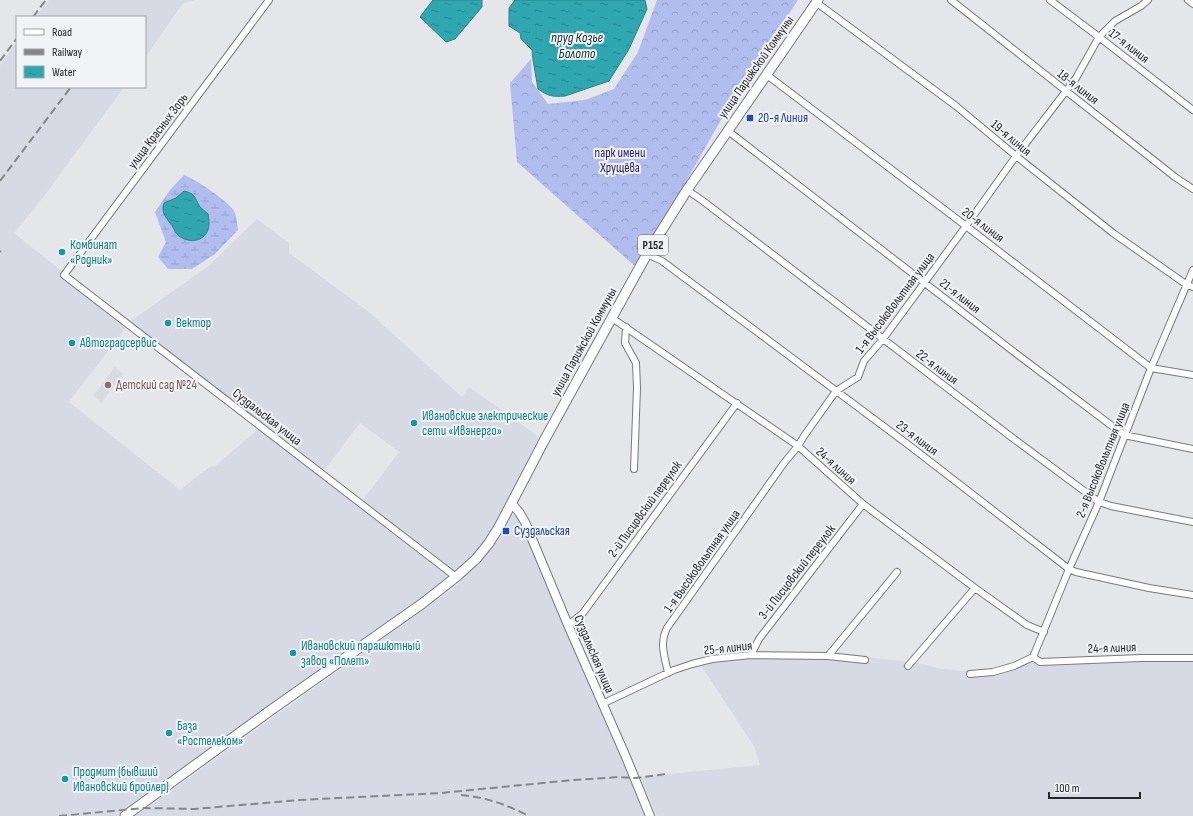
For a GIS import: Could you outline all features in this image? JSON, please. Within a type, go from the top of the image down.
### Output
[{"type":"main road","name":"улица Парижской Коммуны","points":[[125,816],[423,603],[456,578],[476,559],[489,543],[499,527],[545,439],[612,318],[686,190],[817,1]]},
{"type":"main road","name":"Суздальская улица","points":[[512,504],[525,522],[650,816]]},
{"type":"street","name":"улица Красных Зорь","points":[[64,275],[269,0]]},
{"type":"street","name":"18-я линия","points":[[951,0],[1175,177],[1193,189]]},
{"type":"street","name":"17-я линия","points":[[1050,0],[1193,110]]},
{"type":"street","name":"1-я Высоковольтная улица","points":[[668,673],[662,647],[663,636],[667,628],[775,476],[836,391],[858,376],[864,361],[883,339],[1016,156],[1076,78],[1099,37],[1115,21],[1141,6],[1148,0]]},
{"type":"street","points":[[1188,0],[1193,4]]},
{"type":"street","name":"19-я линия","points":[[817,1],[956,106],[1113,233],[1190,286]]},
{"type":"street","name":"20-я линия","points":[[767,75],[1151,368],[1193,375]]},
{"type":"street","name":"21-я линия","points":[[728,131],[1124,435],[1193,449]]},
{"type":"street","name":"22-я линия","points":[[686,190],[1099,502],[1110,506],[1193,522]]},
{"type":"street","name":"23-я линия","points":[[648,254],[662,261],[910,446],[1069,569],[1076,572],[1149,588],[1193,595]]},
{"type":"street","name":"2-я Высоковольтная улица","points":[[1033,657],[1069,569],[1099,502],[1151,368],[1190,286],[1193,270]]},
{"type":"street","name":"Суздальская улица","points":[[64,275],[456,578]]},
{"type":"street","name":"24-я линия","points":[[612,318],[798,446],[863,504],[1027,625],[1044,632]]},
{"type":"street","points":[[626,327],[625,344],[636,363],[637,388],[634,469]]},
{"type":"street","name":"2-й Писцовский переулок","points":[[568,625],[583,613],[737,403]]},
{"type":"street","name":"3-й Писцовский переулок","points":[[750,655],[759,639],[863,504]]},
{"type":"street","points":[[828,656],[897,572]]},
{"type":"street","points":[[908,666],[975,588]]},
{"type":"street","name":"25-я линия","points":[[602,704],[668,673],[692,664],[712,659],[750,655],[828,656],[865,660]]},
{"type":"street","points":[[970,674],[993,672],[1014,666],[1033,657]]},
{"type":"street","name":"24-я линия","points":[[1033,657],[1040,662],[1141,658],[1193,658]]},
{"type":"shaded area","points":[[49,0],[195,0],[183,3],[146,57],[146,16],[37,16]]},
{"type":"shaded area","points":[[16,43],[16,88],[123,88],[45,195],[14,233],[63,272],[62,278],[127,326],[69,402],[180,490],[211,466],[214,467],[258,429],[450,578],[121,816],[0,816],[0,65]]},
{"type":"shaded area","points":[[257,219],[289,243],[289,253],[369,312],[462,397],[469,387],[542,439],[488,537],[476,553],[456,574],[362,501],[399,452],[360,423],[323,472],[129,322],[206,268]]},
{"type":"shaded area","name":"Детский сад №24","points":[[115,367],[123,374],[101,403],[93,396]]},
{"type":"shaded area","points":[[515,513],[518,513],[653,816],[136,816],[455,587],[487,553],[508,518]]},
{"type":"shaded area","points":[[762,651],[839,654],[919,663],[937,668],[961,671],[994,671],[1037,657],[1059,662],[1099,657],[1170,654],[1193,655],[1193,816],[657,816],[640,777],[760,765],[754,746],[698,661],[711,656]]},
{"type":"green space","name":"парк имени Хрущёва","points":[[657,0],[798,0],[730,104],[637,268],[517,162],[510,83],[531,59],[532,82],[548,104],[585,100],[614,89],[638,52]]},
{"type":"green space","points":[[184,175],[211,191],[231,207],[236,215],[238,230],[215,254],[192,269],[168,269],[158,257],[166,242],[155,212],[170,190]]},
{"type":"water","points":[[433,0],[482,0],[482,7],[455,39],[446,42],[420,17]]},
{"type":"water","name":"пруд Козье Болото","points":[[515,0],[645,0],[647,9],[629,49],[609,81],[565,96],[550,96],[538,89],[532,50],[521,39],[520,33],[509,26],[509,8]]},
{"type":"water","points":[[184,191],[193,195],[200,207],[208,214],[208,230],[204,236],[197,240],[188,240],[180,237],[163,211],[164,203],[176,198]]},
{"type":"railway","points":[[34,16],[46,0]]},
{"type":"railway","points":[[0,61],[16,39]]},
{"type":"railway","points":[[0,181],[70,88]]},
{"type":"railway","points":[[59,816],[144,808],[195,809],[299,800],[441,793],[573,780],[619,777],[635,778],[666,774]]},
{"type":"railway","points":[[461,795],[496,802],[529,816]]},
{"type":"place","name":"20-я Линия","points":[[750,118]]},
{"type":"place","name":"Комбинат «Родник»","points":[[62,252]]},
{"type":"place","name":"Вектор","points":[[168,323]]},
{"type":"place","name":"Автоградсервис","points":[[72,343]]},
{"type":"place","name":"Детский сад №24","points":[[108,385]]},
{"type":"place","name":"Ивановские электрические сети «Ивэнерго»","points":[[414,423]]},
{"type":"place","name":"Суздальская","points":[[506,531]]},
{"type":"place","name":"Ивановский парашютный завод «Полет»","points":[[293,653]]},
{"type":"place","name":"База «Ростелеком»","points":[[169,733]]},
{"type":"place","name":"Продмит (бывший Ивановский бройлер)","points":[[65,779]]}]
